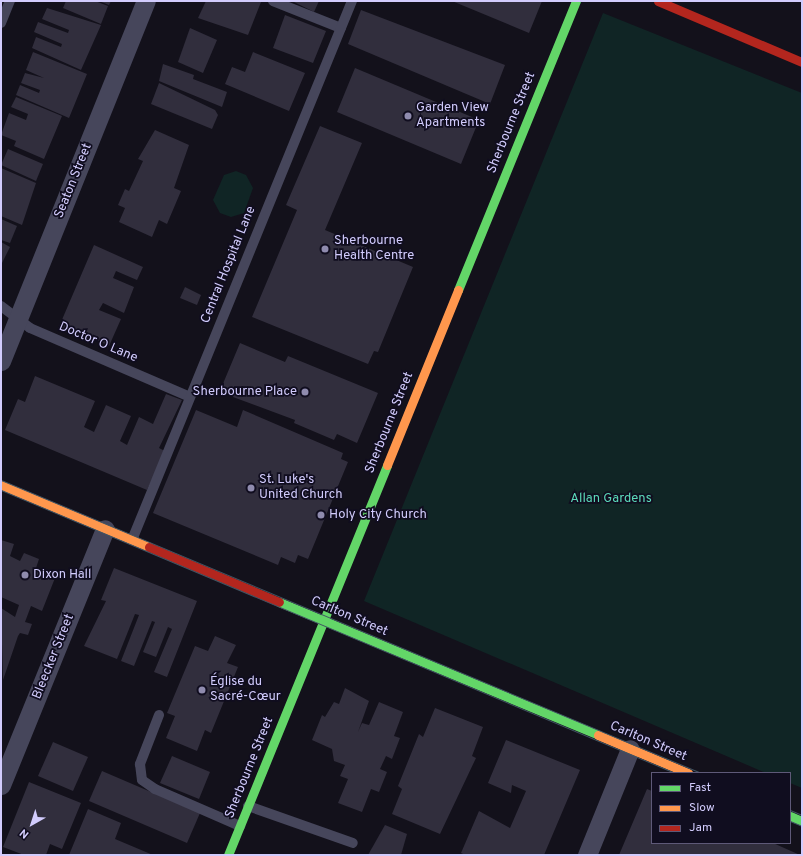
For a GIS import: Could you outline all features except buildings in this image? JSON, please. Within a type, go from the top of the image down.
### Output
[{"type":"street","name":"Seaton Street","points":[[1,361],[146,1]]},
{"type":"street","name":"Sherbourne Street","points":[[229,855],[323,620],[576,1]]},
{"type":"street","points":[[658,1],[802,62]]},
{"type":"street","name":"Carlton Street","points":[[1,485],[686,772]]},
{"type":"street","name":"Bleecker Street","points":[[1,785],[105,529]]},
{"type":"street","points":[[587,855],[630,749]]},
{"type":"street","points":[[791,816],[802,821]]},
{"type":"lane","points":[[1,23],[10,1]]},
{"type":"lane","points":[[273,1],[341,28]]},
{"type":"lane","name":"Central Hospital Lane","points":[[132,540],[352,1]]},
{"type":"lane","name":"Doctor O Lane","points":[[1,306],[19,316],[30,328],[190,397]]},
{"type":"lane","points":[[159,715],[140,764],[142,780],[155,789],[240,826]]},
{"type":"lane","points":[[248,806],[353,843]]},
{"type":"green space","name":"Allan Gardens","points":[[603,13],[802,93],[802,788],[791,783],[791,772],[764,772],[364,601]]},
{"type":"green space","points":[[236,171],[246,175],[253,188],[244,213],[231,217],[220,213],[213,200],[224,175]]},
{"type":"tram line","points":[[1,480],[699,772]]},
{"type":"tram line","points":[[1,490],[673,772]]},
{"type":"tram line","points":[[791,810],[802,815]]},
{"type":"tram line","points":[[791,821],[802,826]]},
{"type":"traffic: fast","points":[[458,290],[576,1]]},
{"type":"traffic: fast","points":[[228,855],[387,465]]},
{"type":"traffic: fast","points":[[279,602],[598,735]]},
{"type":"traffic: fast","points":[[791,816],[802,821]]},
{"type":"traffic: slow","points":[[387,465],[458,290]]},
{"type":"traffic: slow","points":[[1,485],[149,547]]},
{"type":"traffic: slow","points":[[598,735],[686,772]]},
{"type":"traffic: jam","points":[[658,1],[802,62]]},
{"type":"traffic: jam","points":[[149,547],[279,602]]},
{"type":"place","name":"Garden View Apartments","points":[[408,116]]},
{"type":"place","name":"Sherbourne Health Centre","points":[[325,249]]},
{"type":"place","name":"Sherbourne Place","points":[[305,392]]},
{"type":"place","name":"St. Luke's United Church","points":[[251,488]]},
{"type":"place","name":"Holy City Church","points":[[321,515]]},
{"type":"place","name":"Dixon Hall","points":[[25,575]]},
{"type":"place","name":"Église du Sacré-Cœur","points":[[202,690]]}]
